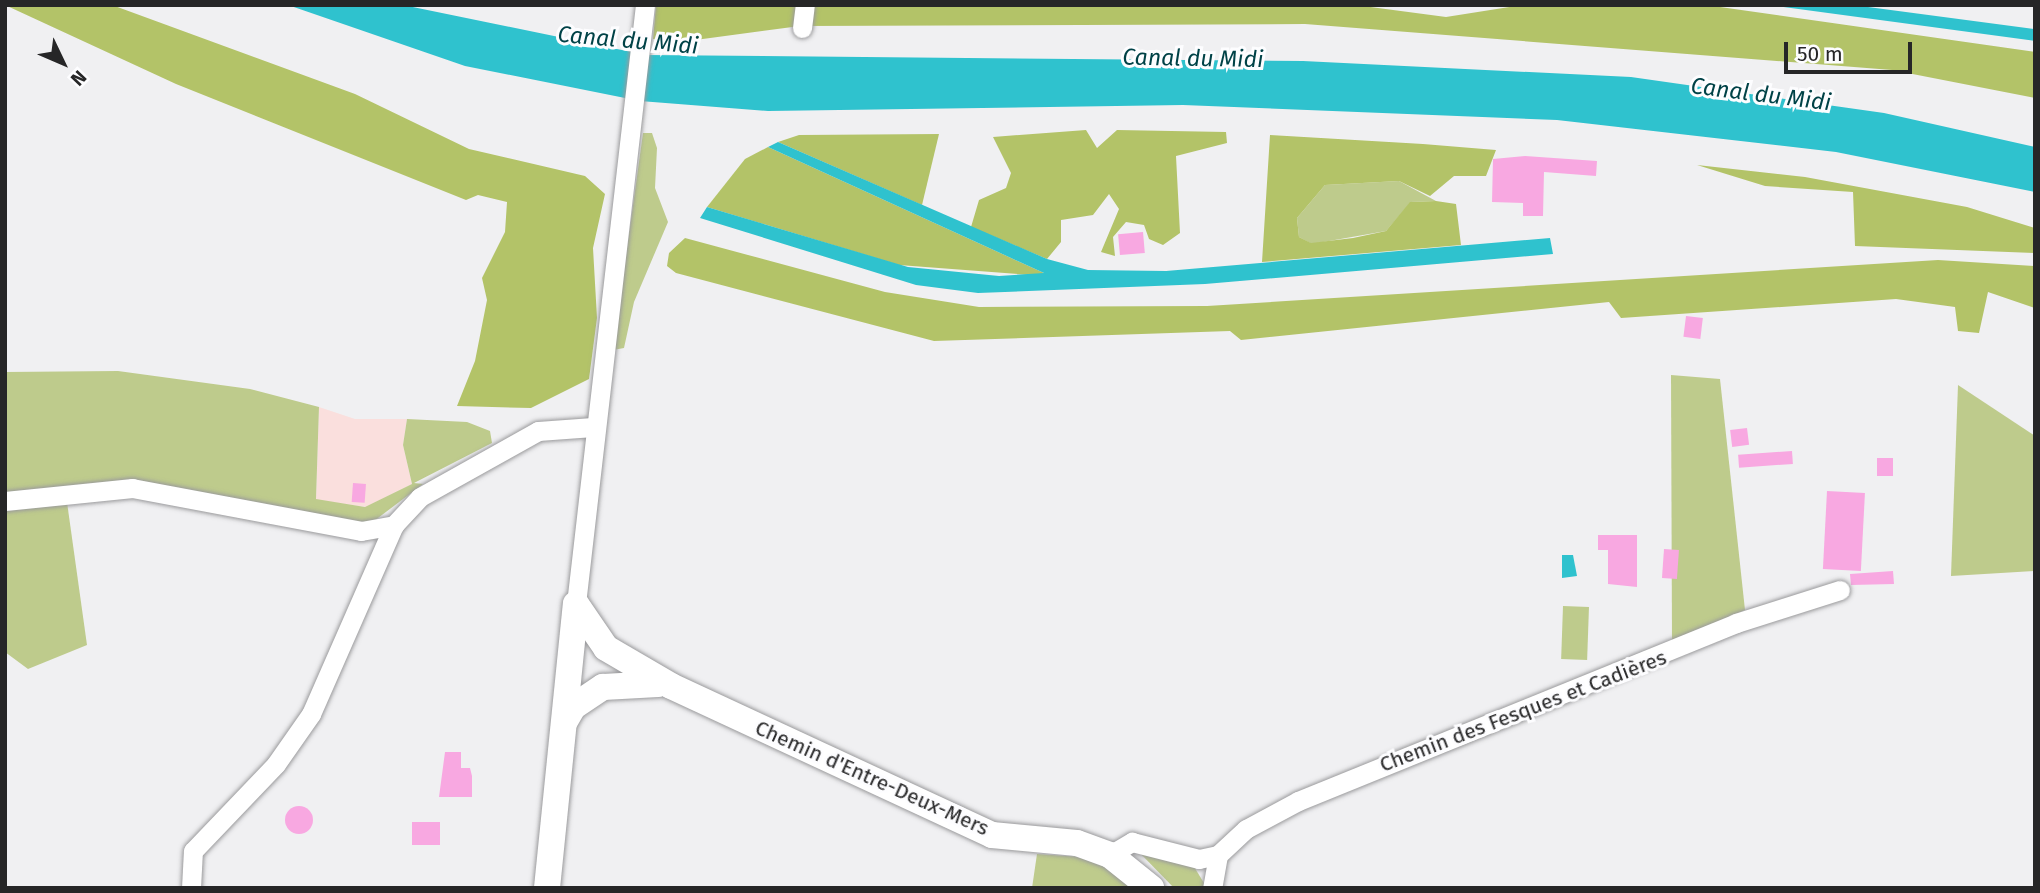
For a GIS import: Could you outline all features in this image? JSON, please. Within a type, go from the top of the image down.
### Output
[{"type":"street","points":[[547,888],[593,427],[645,5]]},
{"type":"street","points":[[802,28],[805,5]]},
{"type":"street","points":[[191,888],[193,851],[276,764],[311,714],[394,524],[420,497],[538,430],[593,427]]},
{"type":"street","points":[[5,501],[71,489],[132,488],[361,531],[394,524]]},
{"type":"street","name":"Chemin des Fesques et Cadières","points":[[1218,855],[1246,829],[1298,801],[1736,623],[1840,590]]},
{"type":"street","name":"Chemin d'Entre-Deux-Mers","points":[[576,604],[588,629],[633,665],[671,686],[992,835],[1077,843],[1110,855],[1151,888]]},
{"type":"street","name":"Chemin d'Entre-Deux-Mers","points":[[570,666],[608,657],[633,665]]},
{"type":"street","name":"Chemin d'Entre-Deux-Mers","points":[[570,666],[591,684],[671,686]]},
{"type":"street","points":[[565,721],[589,694],[613,684]]},
{"type":"street","points":[[1110,855],[1132,842],[1199,859],[1218,855],[1212,888]]},
{"type":"shaded area","points":[[319,407],[355,419],[407,419],[403,445],[412,484],[366,507],[316,500]]},
{"type":"green space","points":[[5,5],[112,5],[355,94],[469,149],[585,176],[605,194],[593,248],[597,318],[589,379],[531,408],[457,406],[475,361],[487,300],[482,278],[505,232],[507,202],[478,195],[466,200],[176,84]]},
{"type":"green space","points":[[656,5],[1363,6],[1446,17],[1522,5],[1706,5],[2035,52],[2035,98],[1892,70],[1305,24],[800,26],[673,43],[653,39]]},
{"type":"green space","points":[[1086,130],[1097,148],[1117,130],[1226,132],[1227,143],[1176,156],[1180,233],[1163,245],[1149,239],[1144,225],[1126,222],[1113,237],[1115,256],[1101,252],[1119,209],[1109,194],[1093,215],[1061,220],[1061,242],[1047,259],[971,227],[979,200],[1006,188],[1011,173],[993,137]]},
{"type":"green space","points":[[643,133],[652,133],[657,148],[655,188],[668,222],[634,302],[624,348],[613,350]]},
{"type":"green space","points":[[939,134],[922,205],[778,142],[799,135]]},
{"type":"green space","points":[[1270,135],[1496,150],[1486,176],[1454,176],[1430,196],[1399,181],[1325,185],[1297,218],[1299,237],[1311,243],[1386,231],[1410,202],[1436,201],[1456,204],[1461,245],[1262,262]]},
{"type":"green space","points":[[768,147],[1044,273],[1043,276],[899,265],[707,207],[745,159]]},
{"type":"green space","points":[[1697,165],[1805,177],[1967,207],[2035,228],[2035,253],[1855,246],[1853,192],[1765,186]]},
{"type":"green space","points":[[1399,181],[1436,201],[1411,202],[1386,231],[1312,244],[1299,237],[1297,218],[1325,185]]},
{"type":"green space","points":[[685,238],[885,292],[979,307],[1207,306],[1938,260],[2035,266],[2035,308],[1988,292],[1979,333],[1958,331],[1955,307],[1896,299],[1621,318],[1609,302],[1241,340],[1230,331],[934,341],[676,273],[667,266],[669,253]]},
{"type":"green space","points":[[118,371],[250,389],[319,407],[316,499],[365,507],[412,484],[403,445],[407,419],[467,422],[490,431],[492,443],[414,483],[423,484],[370,524],[132,482],[5,496],[5,372]]},
{"type":"green space","points":[[1671,375],[1720,379],[1745,610],[1672,643]]},
{"type":"green space","points":[[1958,385],[2035,436],[2035,571],[1951,576]]},
{"type":"green space","points":[[66,495],[87,645],[28,669],[5,652],[5,506]]},
{"type":"green space","points":[[1563,606],[1589,607],[1587,660],[1561,659]]},
{"type":"green space","points":[[1137,850],[1193,865],[1207,888],[1174,888]]},
{"type":"green space","points":[[1037,854],[1082,857],[1107,866],[1130,888],[1032,888]]},
{"type":"water","points":[[288,5],[403,5],[646,55],[1303,61],[1631,77],[1884,113],[2035,147],[2035,192],[1836,152],[1557,120],[1183,105],[768,111],[640,101],[465,66]]},
{"type":"water","points":[[1769,5],[1853,5],[2034,29],[2035,41]]},
{"type":"water","points":[[778,142],[1047,259],[1088,270],[1166,271],[1550,238],[1553,254],[1205,284],[978,293],[916,285],[700,218],[707,207],[908,267],[999,276],[1044,273],[768,147]]},
{"type":"water","points":[[1562,555],[1573,555],[1577,576],[1562,578]]},
{"type":"building","points":[[1525,156],[1597,161],[1596,176],[1544,172],[1543,216],[1523,216],[1523,203],[1492,202],[1493,159]]},
{"type":"building","points":[[1143,232],[1145,253],[1120,255],[1118,234]]},
{"type":"building","points":[[1686,316],[1703,318],[1700,339],[1683,337]]},
{"type":"building","points":[[1747,428],[1749,445],[1732,447],[1730,430]]},
{"type":"building","points":[[1792,451],[1793,464],[1739,468],[1738,455]]},
{"type":"building","points":[[1877,458],[1893,458],[1893,476],[1877,476]]},
{"type":"building","points":[[353,483],[366,484],[365,503],[352,502]]},
{"type":"building","points":[[1827,491],[1865,493],[1861,571],[1823,569]]},
{"type":"building","points":[[1598,535],[1637,535],[1637,587],[1608,584],[1608,550],[1598,550]]},
{"type":"building","points":[[1664,549],[1679,550],[1677,579],[1662,578]]},
{"type":"building","points":[[1893,571],[1894,584],[1851,585],[1850,574]]},
{"type":"building","points":[[445,752],[461,752],[461,768],[470,768],[472,776],[472,797],[439,797]]},
{"type":"building","points":[[299,806],[309,810],[313,820],[309,830],[299,834],[289,830],[285,820],[289,810]]},
{"type":"building","points":[[412,822],[440,822],[440,845],[412,845]]},
{"type":"water label","name":"Canal du Midi","points":[[628,40]]},
{"type":"water label","name":"Canal du Midi","points":[[1193,58]]},
{"type":"water label","name":"Canal du Midi","points":[[1761,94]]}]
